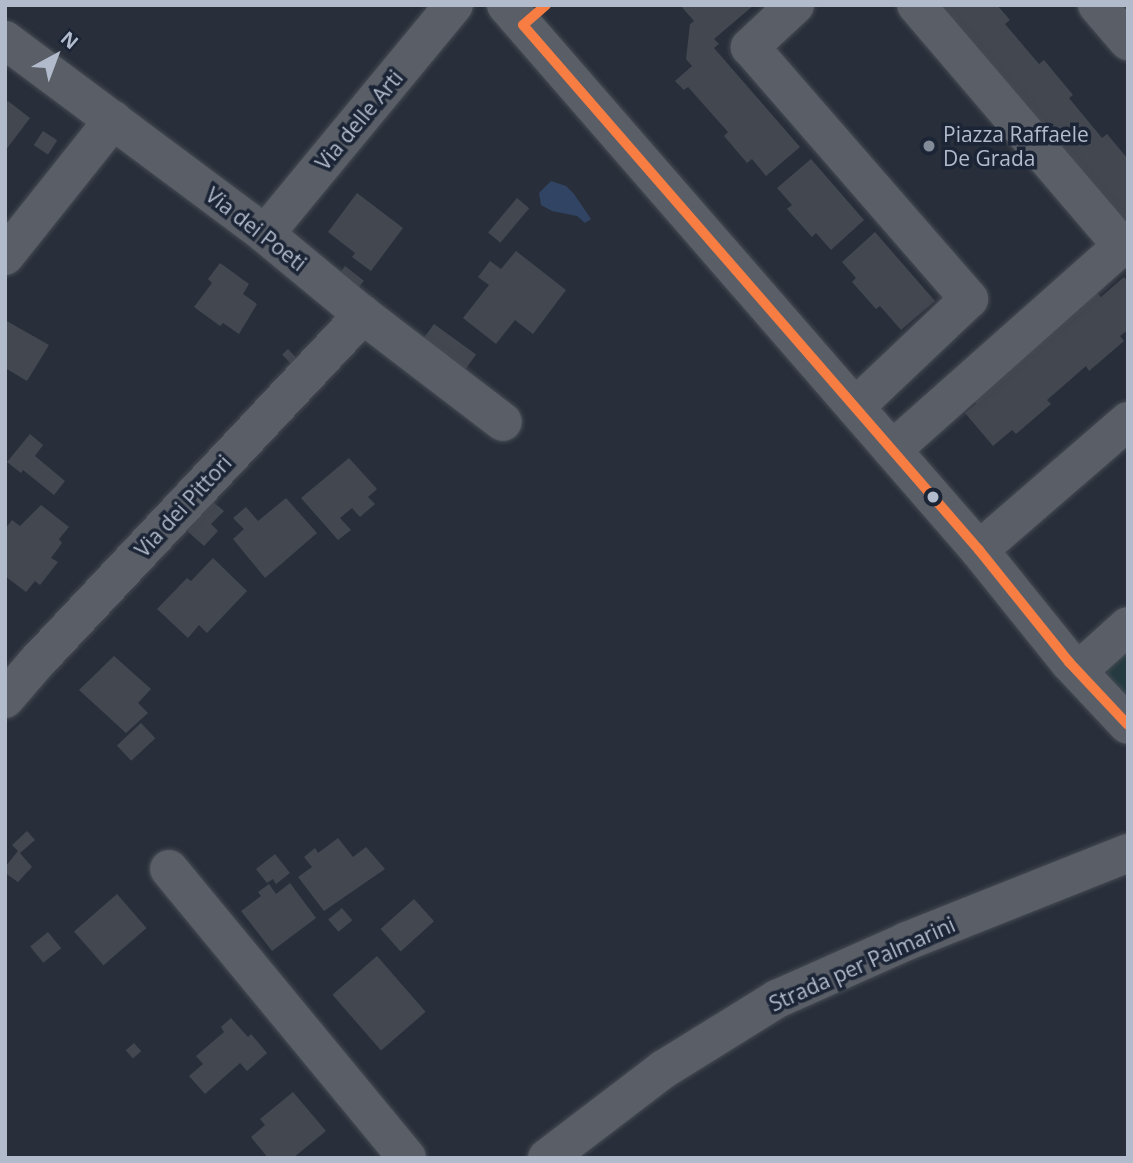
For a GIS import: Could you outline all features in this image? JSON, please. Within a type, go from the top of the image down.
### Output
[{"type":"street","name":"Via delle Arti","points":[[265,234],[454,5]]},
{"type":"street","points":[[795,5],[750,47],[969,299],[855,407]]},
{"type":"street","points":[[892,450],[1122,246],[916,5]]},
{"type":"street","points":[[1097,5],[1128,41]]},
{"type":"street","points":[[525,12],[1078,671],[1128,725]]},
{"type":"street","name":"Via dei Poeti","points":[[5,40],[265,234],[503,422]]},
{"type":"street","points":[[5,256],[113,120]]},
{"type":"street","name":"Via dei Pittori","points":[[5,699],[363,314]]},
{"type":"street","points":[[979,550],[1128,421]]},
{"type":"street","points":[[1078,671],[1128,626]]},
{"type":"street","name":"Strada per Palmarini","points":[[547,1158],[664,1069],[777,999],[907,941],[1128,853]]},
{"type":"street","points":[[169,869],[407,1158]]},
{"type":"green space","points":[[1128,640],[1128,698],[1101,666]]},
{"type":"water","points":[[551,181],[566,186],[591,219],[585,223],[577,216],[552,211],[541,205],[539,193]]},
{"type":"building","points":[[680,5],[754,5],[714,39],[719,44],[714,48],[800,147],[766,176],[752,159],[747,163],[724,136],[728,132],[688,87],[684,90],[675,81],[692,66],[686,59],[690,24],[694,21]]},
{"type":"building","points":[[925,5],[997,5],[1010,20],[1005,24],[1039,64],[1044,60],[1073,95],[1069,98],[1102,138],[1107,134],[1128,159],[1128,241]]},
{"type":"building","points":[[8,101],[30,118],[5,151],[5,104]]},
{"type":"building","points":[[43,131],[57,140],[48,155],[34,145]]},
{"type":"building","points":[[811,159],[864,220],[831,250],[816,233],[812,237],[787,209],[792,205],[777,188]]},
{"type":"building","points":[[357,193],[403,228],[371,271],[352,257],[355,253],[328,232]]},
{"type":"building","points":[[517,198],[529,208],[500,243],[488,232]]},
{"type":"building","points":[[875,232],[935,301],[901,330],[880,306],[876,309],[852,282],[856,278],[842,262]]},
{"type":"building","points":[[516,251],[566,290],[533,334],[515,320],[496,344],[463,318],[489,285],[478,277],[490,261],[501,269]]},
{"type":"building","points":[[220,263],[249,284],[243,294],[257,304],[239,334],[223,323],[220,326],[194,307],[212,283],[208,279]]},
{"type":"building","points":[[345,266],[364,281],[358,288],[339,273]]},
{"type":"building","points":[[1124,277],[1128,282],[1128,330],[1120,336],[1124,341],[1089,371],[1086,366],[1047,400],[1051,404],[1016,434],[1012,430],[993,446],[965,413],[976,404],[972,399],[1096,292],[1101,297]]},
{"type":"building","points":[[5,320],[49,345],[27,381],[5,368]]},
{"type":"building","points":[[434,324],[476,355],[465,369],[423,339]]},
{"type":"building","points":[[288,349],[299,361],[293,366],[282,354]]},
{"type":"building","points":[[30,434],[43,445],[35,456],[65,481],[54,495],[23,470],[21,473],[7,462]]},
{"type":"building","points":[[349,458],[377,489],[368,497],[375,504],[360,517],[352,508],[340,518],[351,530],[338,540],[301,498]]},
{"type":"building","points":[[286,498],[317,533],[265,578],[233,539],[244,529],[233,518],[246,507],[258,521]]},
{"type":"building","points":[[212,501],[224,511],[211,524],[218,531],[204,546],[185,529]]},
{"type":"building","points":[[41,505],[69,527],[59,539],[62,543],[51,558],[58,562],[40,585],[35,581],[26,592],[5,576],[5,529],[12,520],[20,526]]},
{"type":"building","points":[[213,558],[247,591],[207,633],[199,625],[188,638],[157,609],[187,578],[191,581]]},
{"type":"building","points":[[114,656],[151,689],[138,703],[148,713],[126,733],[79,690]]},
{"type":"building","points":[[141,723],[155,738],[131,761],[117,746]]},
{"type":"building","points":[[27,831],[35,840],[20,853],[32,867],[18,882],[5,873],[5,867],[18,851],[12,845]]},
{"type":"building","points":[[338,838],[353,857],[366,847],[385,869],[324,911],[298,877],[312,867],[304,857],[315,848],[318,853]]},
{"type":"building","points":[[275,854],[290,873],[276,884],[273,879],[267,883],[256,869]]},
{"type":"building","points":[[290,883],[316,918],[272,951],[241,911],[261,896],[258,892],[269,884],[276,894]]},
{"type":"building","points":[[117,894],[147,928],[104,965],[74,931]]},
{"type":"building","points":[[414,899],[434,921],[401,951],[381,929]]},
{"type":"building","points":[[342,908],[352,920],[338,932],[328,920]]},
{"type":"building","points":[[48,932],[61,948],[43,963],[30,946]]},
{"type":"building","points":[[377,956],[426,1012],[381,1051],[332,995]]},
{"type":"building","points":[[231,1018],[248,1037],[251,1034],[267,1053],[247,1071],[240,1063],[205,1094],[189,1076],[203,1064],[196,1056],[224,1032],[221,1027]]},
{"type":"building","points":[[134,1043],[141,1051],[133,1059],[126,1050]]},
{"type":"building","points":[[293,1092],[326,1131],[293,1158],[268,1158],[251,1137],[265,1125],[260,1119]]},
{"type":"transit line","points":[[546,5],[523,25],[979,550],[1069,662],[1128,725]]},
{"type":"place","name":"Piazza Raffaele De Grada","points":[[929,146]]}]
